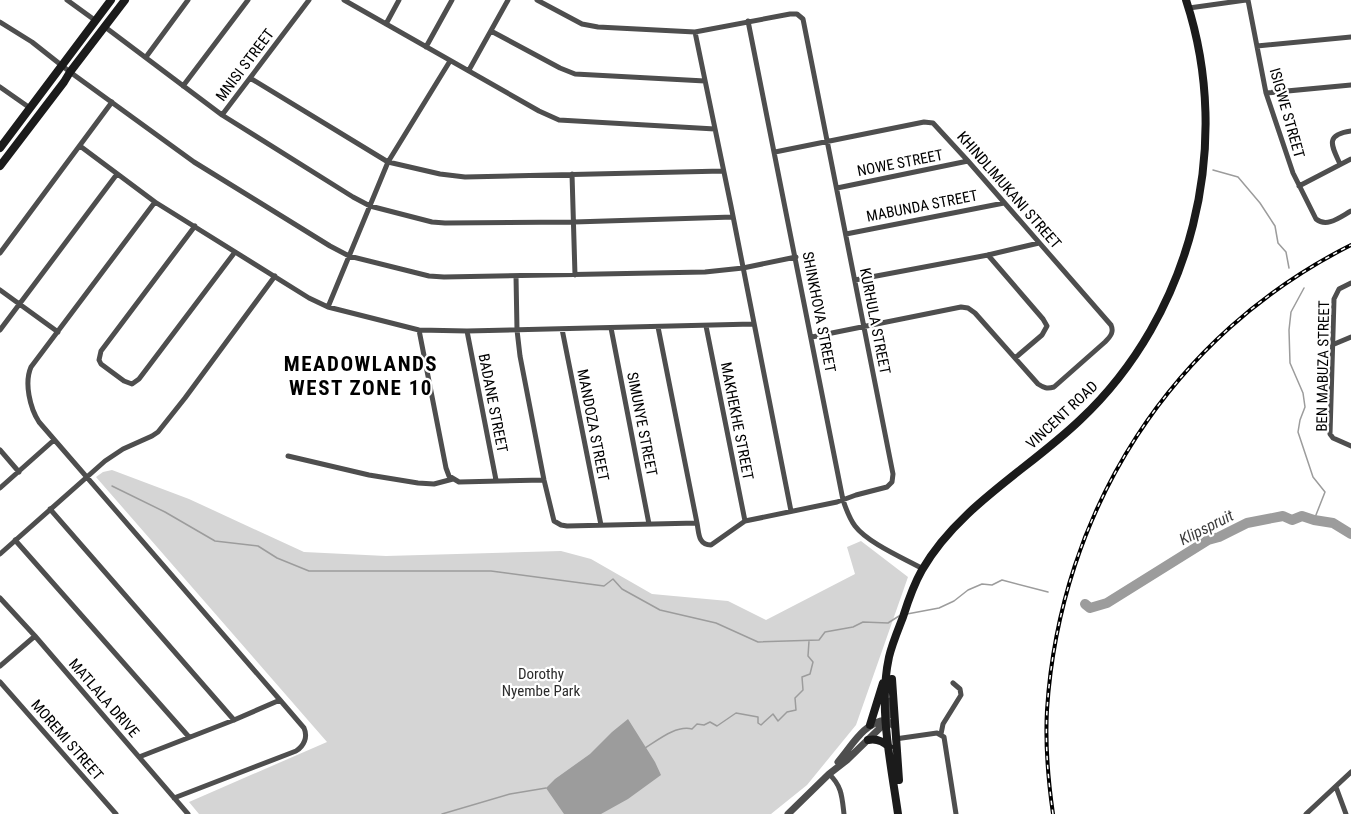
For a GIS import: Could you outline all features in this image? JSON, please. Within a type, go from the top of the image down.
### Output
[{"type":"main road","points":[[0,148],[111,0]]},
{"type":"main road","points":[[0,166],[125,0]]},
{"type":"main road","name":"VINCENT ROAD","points":[[900,814],[886,720],[889,676],[901,621],[922,569],[945,538],[967,515],[1060,438],[1102,398],[1140,348],[1164,306],[1180,268],[1193,227],[1204,169],[1206,122],[1199,52],[1188,4]]},
{"type":"main road","points":[[870,725],[889,676]]},
{"type":"main road","name":"VINCENT ROAD","points":[[889,676],[896,739],[900,814]]},
{"type":"main road","points":[[868,740],[880,740],[889,747]]},
{"type":"street","points":[[67,0],[96,21]]},
{"type":"street","points":[[146,57],[188,0]]},
{"type":"street","points":[[183,86],[248,0]]},
{"type":"street","name":"MNISI STREET","points":[[222,115],[309,0]]},
{"type":"street","points":[[344,0],[539,111],[559,120],[715,129]]},
{"type":"street","points":[[386,24],[399,0]]},
{"type":"street","points":[[426,47],[452,0]]},
{"type":"street","points":[[469,70],[508,0]]},
{"type":"street","name":"KURHULA STREET","points":[[537,0],[588,26],[695,32],[790,14],[797,14],[803,19],[893,478],[890,485],[843,500],[745,521],[711,545],[700,540],[658,327]]},
{"type":"street","points":[[1188,4],[1247,0]]},
{"type":"street","name":"ISIGWE STREET","points":[[1247,0],[1266,93],[1299,186],[1319,222],[1324,224],[1351,211]]},
{"type":"street","name":"SHINKHOVA STREET","points":[[748,21],[848,516],[862,534],[922,569]]},
{"type":"street","points":[[0,22],[32,42],[69,72],[194,162],[349,256],[444,278],[705,272],[743,268],[796,257]]},
{"type":"street","points":[[105,27],[222,115],[370,206],[445,224],[733,216]]},
{"type":"street","points":[[491,31],[574,74],[705,81]]},
{"type":"street","points":[[695,32],[791,511]]},
{"type":"street","points":[[1257,46],[1351,37]]},
{"type":"street","points":[[328,307],[388,162],[450,61]]},
{"type":"street","points":[[250,78],[388,162],[451,176],[723,171]]},
{"type":"street","points":[[1266,93],[1351,85]]},
{"type":"street","points":[[0,87],[30,108]]},
{"type":"street","points":[[0,253],[112,102]]},
{"type":"street","name":"KHINDLIMUKANI STREET","points":[[775,152],[929,122],[936,125],[1111,325],[1110,337],[1106,342],[1054,387],[1045,388],[1038,384],[1015,358]]},
{"type":"street","points":[[1340,164],[1333,149],[1333,140],[1337,135],[1351,131]]},
{"type":"street","points":[[80,146],[155,202],[309,298],[328,307],[419,330],[467,331],[753,324]]},
{"type":"street","points":[[1299,186],[1351,159]]},
{"type":"street","name":"NOWE STREET","points":[[837,188],[968,161]]},
{"type":"street","points":[[0,330],[117,174]]},
{"type":"street","points":[[572,174],[575,275]]},
{"type":"street","points":[[155,202],[32,367],[29,377],[31,404],[39,422],[54,440],[280,700],[306,733],[301,748],[174,798]]},
{"type":"street","name":"MABUNDA STREET","points":[[846,234],[1004,203]]},
{"type":"street","points":[[195,226],[101,351],[99,360],[101,364],[124,381],[132,384],[143,374],[235,252]]},
{"type":"street","points":[[855,280],[1039,243]]},
{"type":"street","points":[[812,337],[961,307],[968,308],[975,313],[1015,358],[1042,335],[1047,326],[988,255]]},
{"type":"street","points":[[0,554],[114,455],[158,432],[275,276]]},
{"type":"street","points":[[516,276],[520,356],[552,517],[557,523],[567,526],[697,523]]},
{"type":"street","name":"BEN MABUZA STREET","points":[[1351,283],[1339,289],[1334,299],[1330,434],[1333,438],[1351,446]]},
{"type":"street","points":[[0,290],[58,332]]},
{"type":"street","name":"MAKHEKHE STREET","points":[[706,326],[745,521]]},
{"type":"street","name":"SIMUNYE STREET","points":[[611,328],[649,524]]},
{"type":"street","name":"MANDOZA STREET","points":[[562,329],[601,525]]},
{"type":"street","points":[[419,330],[447,473],[459,482],[544,480]]},
{"type":"street","name":"BADANE STREET","points":[[467,331],[496,480]]},
{"type":"street","points":[[1332,345],[1351,337]]},
{"type":"street","points":[[0,488],[54,440]]},
{"type":"street","points":[[0,450],[19,472]]},
{"type":"street","points":[[288,456],[369,475],[418,483],[434,484],[453,479]]},
{"type":"street","points":[[50,510],[234,720]]},
{"type":"street","points":[[15,540],[189,737]]},
{"type":"street","name":"MATLALA DRIVE","points":[[0,598],[188,814]]},
{"type":"street","points":[[0,666],[35,636]]},
{"type":"street","name":"MOREMI STREET","points":[[0,682],[116,814]]},
{"type":"street","points":[[941,734],[943,724],[961,695],[960,689],[954,683]]},
{"type":"street","points":[[139,757],[280,700]]},
{"type":"street","points":[[788,814],[868,740],[886,720]]},
{"type":"street","points":[[829,774],[870,725],[886,720],[894,726]]},
{"type":"street","points":[[896,739],[937,733],[944,737],[956,814]]},
{"type":"street","points":[[1306,814],[1351,772]]},
{"type":"street","points":[[829,774],[840,789],[844,814]]},
{"type":"street","points":[[1336,787],[1346,814]]},
{"type":"green space","name":"Dorothy Nyembe Park","points":[[112,470],[189,499],[304,552],[386,556],[561,551],[591,559],[652,594],[728,601],[766,620],[855,574],[847,547],[861,541],[908,577],[856,725],[807,785],[771,814],[199,814],[189,802],[327,742],[96,477]]},
{"type":"shaded area","points":[[628,719],[661,775],[628,799],[601,814],[564,814],[546,788],[590,754]]},
{"type":"waterway","points":[[1213,170],[1238,177],[1260,203],[1275,226],[1278,243],[1286,252],[1289,268]]},
{"type":"waterway","points":[[1304,288],[1291,312],[1290,363],[1303,393],[1305,407],[1298,432],[1313,477],[1325,492],[1314,520]]},
{"type":"waterway","points":[[112,486],[165,512],[215,541],[258,546],[277,558],[309,571],[491,571],[604,586],[613,579],[622,589],[660,610],[716,623],[758,642],[819,640],[825,632],[853,627],[863,622],[888,623],[899,616]]},
{"type":"waterway","name":"Klipspruit","points":[[1085,604],[1090,608],[1107,603],[1208,540],[1247,523],[1283,516],[1292,520],[1302,516],[1333,523],[1351,534]]},
{"type":"waterway","points":[[907,614],[939,608],[954,601],[968,590],[982,584],[992,585],[1002,580],[1048,592]]},
{"type":"waterway","points":[[645,748],[674,731],[692,729],[697,724],[704,725],[710,722],[717,726],[736,713],[758,717],[758,723],[761,725],[773,714],[778,721],[787,712],[796,710],[795,698],[803,690],[802,677],[810,674],[813,662],[808,656],[809,641]]},
{"type":"waterway","points":[[442,814],[510,794],[546,788]]},
{"type":"railway","points":[[1053,814],[1047,762],[1046,723],[1056,636],[1075,566],[1102,499],[1137,436],[1180,379],[1230,328],[1287,283],[1351,245]]},
{"type":"district","name":"MEADOWLANDS WEST ZONE 10","points":[[361,376]]}]
